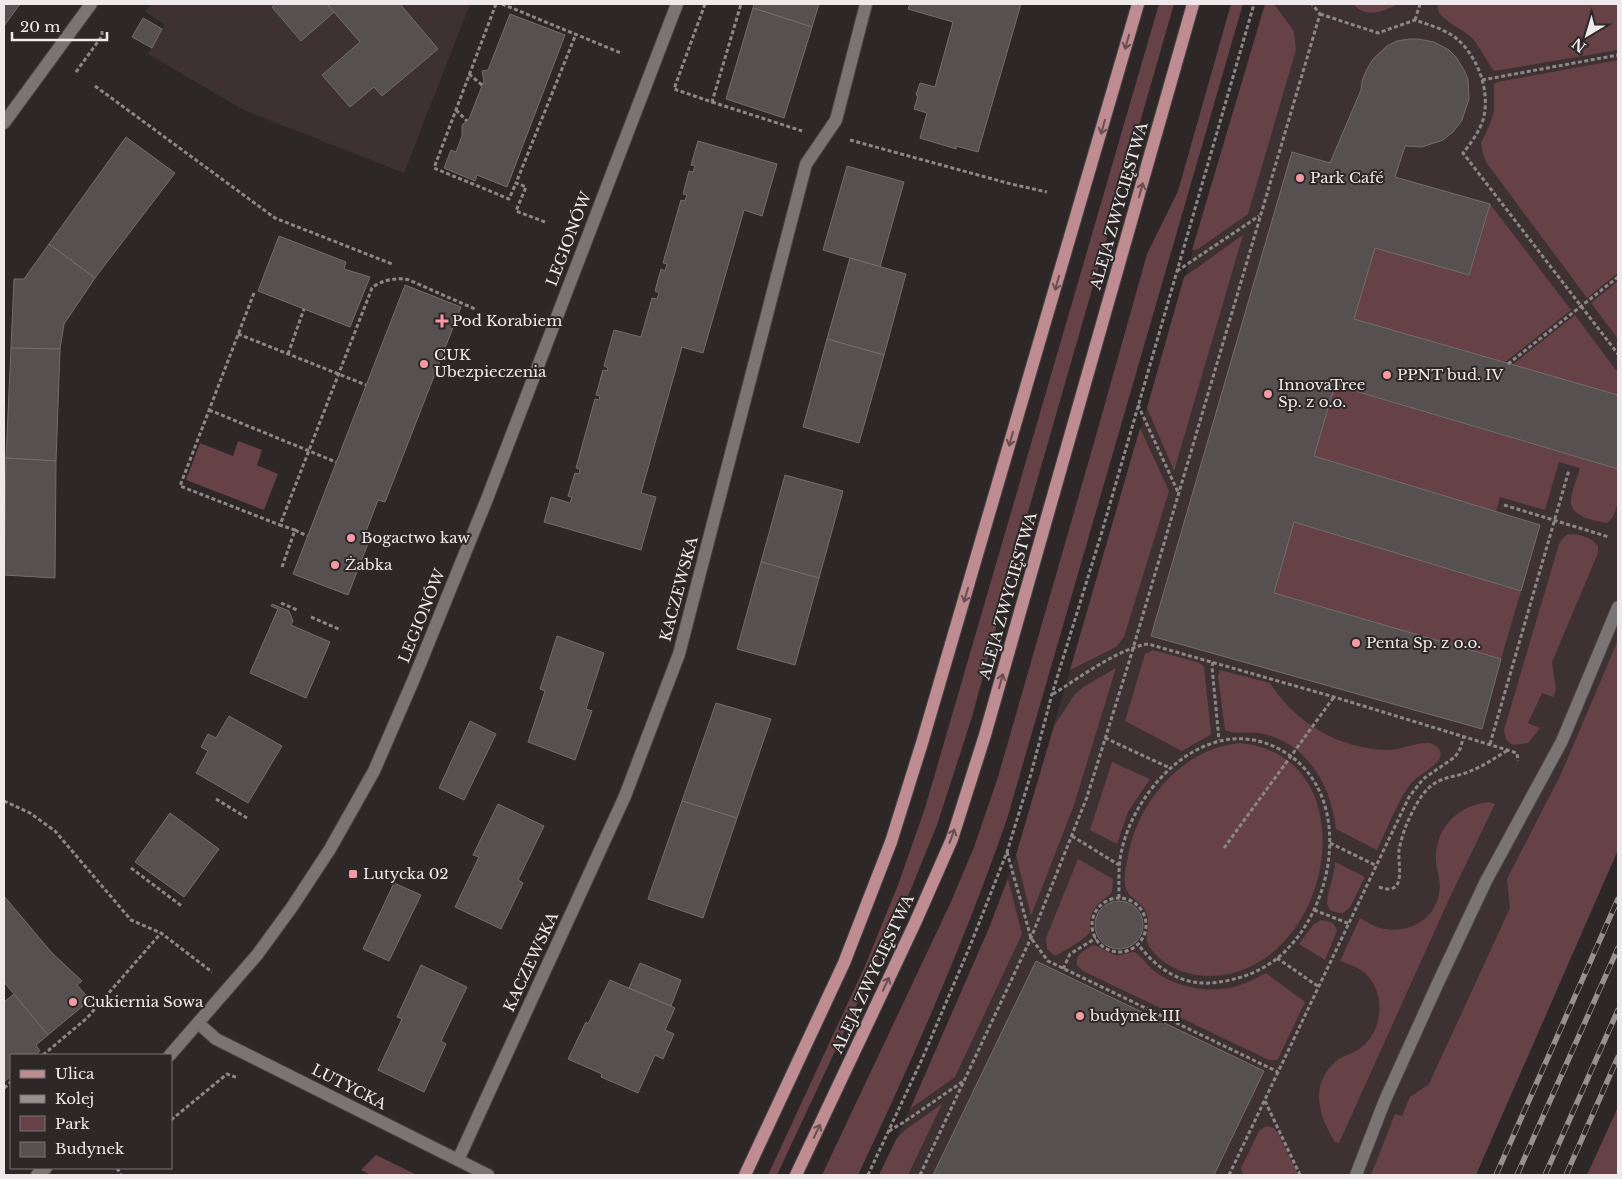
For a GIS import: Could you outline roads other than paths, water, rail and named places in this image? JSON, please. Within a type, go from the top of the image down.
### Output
[{"type":"main road","name":"ALEJA ZWYCIĘSTWA","points":[[746,1175],[844,963],[891,842],[925,734],[1138,4]]},
{"type":"main road","name":"ALEJA ZWYCIĘSTWA","points":[[796,1175],[915,923],[952,839],[1007,659],[1193,4]]},
{"type":"street","points":[[4,123],[91,4]]},
{"type":"street","name":"LEGIONÓW","points":[[171,1054],[257,955],[292,907],[335,841],[374,771],[487,498],[677,4]]},
{"type":"street","name":"KACZEWSKA","points":[[458,1160],[625,796],[679,654],[806,164],[836,120],[866,4]]},
{"type":"street","points":[[1356,1175],[1385,1100],[1441,976],[1486,881],[1562,741],[1618,608]]},
{"type":"street","name":"LUTYCKA","points":[[198,1024],[216,1038],[488,1175]]},
{"type":"railway","points":[[1496,1175],[1618,899]]},
{"type":"railway","points":[[1517,1175],[1618,948]]},
{"type":"railway","points":[[1545,1175],[1618,1010]]},
{"type":"railway","points":[[1566,1175],[1618,1057]]},
{"type":"place","name":"Park Café","points":[[1300,178]]},
{"type":"place","name":"Pod Korabiem","points":[[442,321]]},
{"type":"place","name":"CUK Ubezpieczenia","points":[[424,364]]},
{"type":"place","name":"PPNT bud. IV","points":[[1387,375]]},
{"type":"place","name":"InnovaTree Sp. z o.o.","points":[[1268,394]]},
{"type":"place","name":"Bogactwo kaw","points":[[351,538]]},
{"type":"place","name":"Żabka","points":[[335,565]]},
{"type":"place","name":"Penta Sp. z o.o.","points":[[1356,643]]},
{"type":"place","name":"Lutycka 02","points":[[353,874]]},
{"type":"place","name":"Cukiernia Sowa","points":[[73,1002]]},
{"type":"place","name":"budynek III","points":[[1080,1016]]}]
